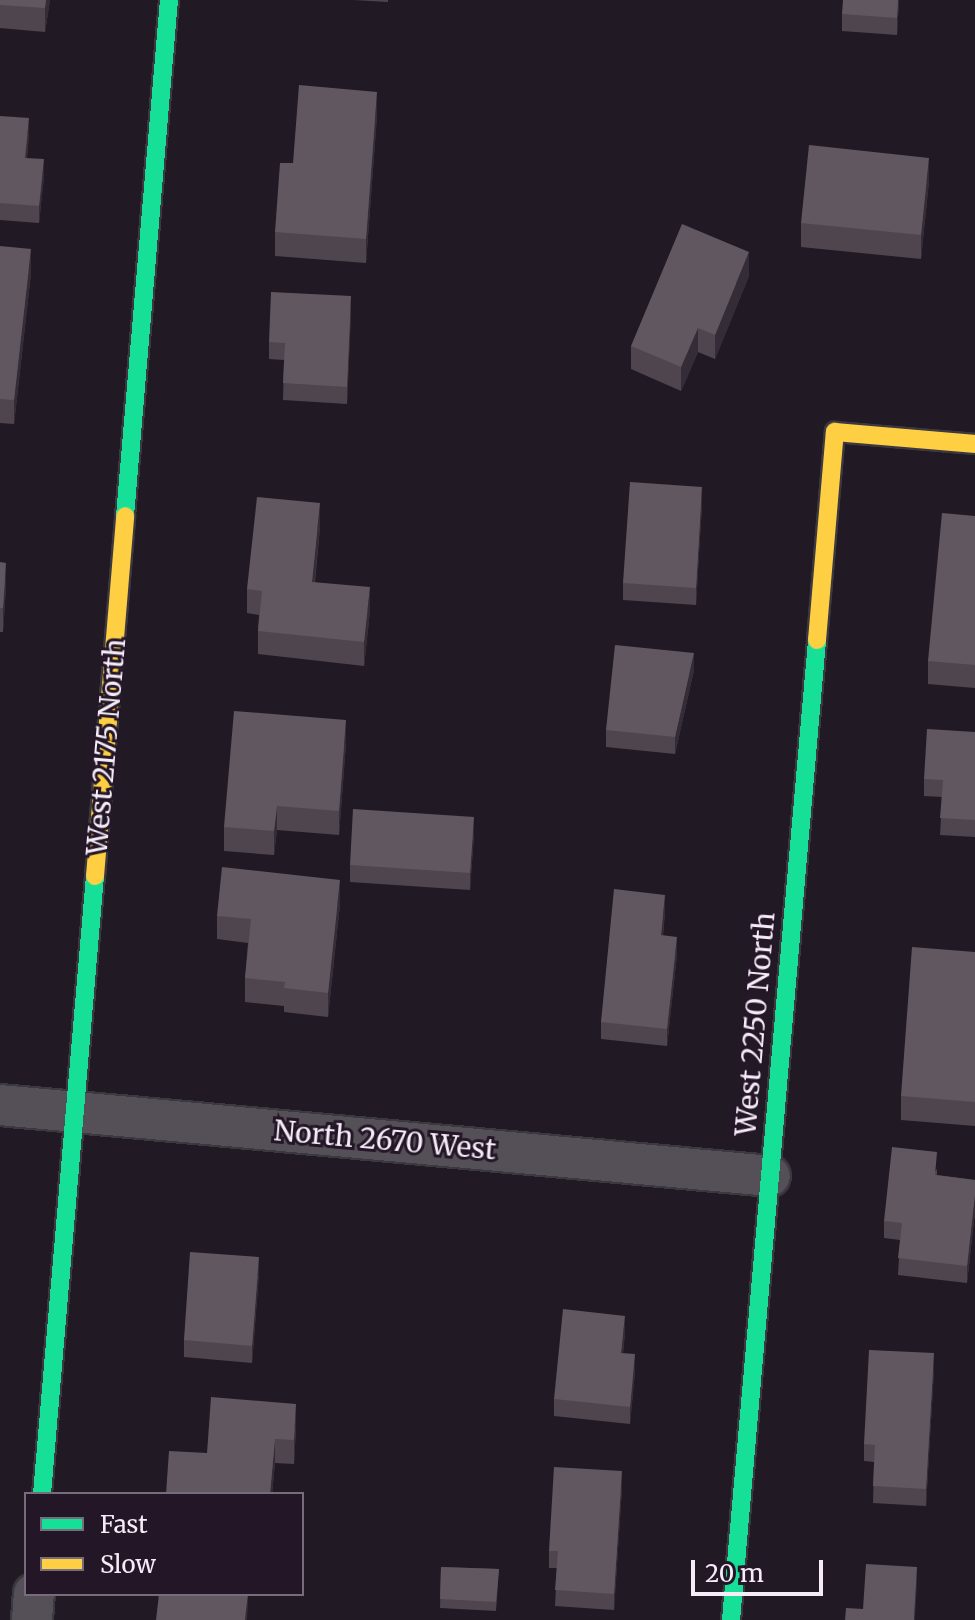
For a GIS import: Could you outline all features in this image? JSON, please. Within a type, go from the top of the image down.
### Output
[{"type":"street","name":"West 2175 North","points":[[42,1492],[169,0]]},
{"type":"street","name":"West 2250 North","points":[[731,1620],[835,432],[975,444]]},
{"type":"street","name":"North 2670 West","points":[[0,1105],[770,1176]]},
{"type":"street","points":[[32,1620],[34,1596]]},
{"type":"building","points":[[0,0],[46,0],[45,8],[0,5]]},
{"type":"building","points":[[843,0],[898,0],[897,18],[842,14]]},
{"type":"building","points":[[299,85],[377,92],[366,239],[275,232],[280,163],[293,163]]},
{"type":"building","points":[[0,116],[29,118],[25,158],[44,159],[39,206],[0,203]]},
{"type":"building","points":[[809,145],[929,158],[921,235],[801,223]]},
{"type":"building","points":[[682,224],[749,252],[715,335],[698,328],[681,367],[631,346]]},
{"type":"building","points":[[0,246],[31,249],[14,400],[0,399]]},
{"type":"building","points":[[271,292],[351,296],[347,387],[283,383],[285,343],[269,342]]},
{"type":"building","points":[[630,482],[702,487],[696,588],[623,583]]},
{"type":"building","points":[[257,497],[320,503],[312,582],[370,587],[364,642],[258,631],[262,591],[247,589]]},
{"type":"building","points":[[942,513],[975,516],[975,665],[928,661]]},
{"type":"building","points":[[0,562],[6,563],[3,608],[0,608]]},
{"type":"building","points":[[615,645],[694,653],[675,737],[606,730]]},
{"type":"building","points":[[234,711],[346,720],[339,811],[277,806],[274,831],[224,827]]},
{"type":"building","points":[[927,729],[975,732],[975,820],[940,818],[943,780],[924,779]]},
{"type":"building","points":[[353,809],[474,817],[470,873],[350,865]]},
{"type":"building","points":[[222,867],[340,880],[328,993],[284,988],[285,982],[245,978],[251,919],[217,916]]},
{"type":"building","points":[[614,889],[665,895],[661,935],[677,937],[667,1029],[601,1022]]},
{"type":"building","points":[[912,947],[975,952],[975,1102],[901,1096]]},
{"type":"building","points":[[892,1147],[937,1152],[935,1175],[975,1180],[967,1266],[898,1258],[902,1223],[884,1221]]},
{"type":"building","points":[[190,1252],[259,1257],[252,1346],[184,1340]]},
{"type":"building","points":[[563,1309],[625,1316],[621,1353],[635,1354],[630,1407],[554,1399]]},
{"type":"building","points":[[869,1350],[934,1353],[926,1489],[873,1486],[875,1445],[864,1444]]},
{"type":"building","points":[[211,1397],[296,1404],[294,1440],[275,1439],[270,1492],[166,1492],[169,1451],[207,1453]]},
{"type":"building","points":[[554,1467],[622,1471],[614,1594],[555,1590],[558,1551],[549,1551]]},
{"type":"building","points":[[866,1564],[917,1567],[914,1620],[845,1620],[846,1608],[863,1609]]},
{"type":"building","points":[[441,1567],[499,1569],[496,1602],[440,1599]]},
{"type":"building","points":[[159,1596],[248,1596],[245,1620],[156,1620]]},
{"type":"traffic: fast","points":[[125,516],[169,0]]},
{"type":"traffic: fast","points":[[731,1620],[817,640]]},
{"type":"traffic: fast","points":[[42,1492],[95,876]]},
{"type":"traffic: slow","points":[[817,640],[835,432],[975,444]]},
{"type":"traffic: slow","points":[[95,876],[125,516]]}]
